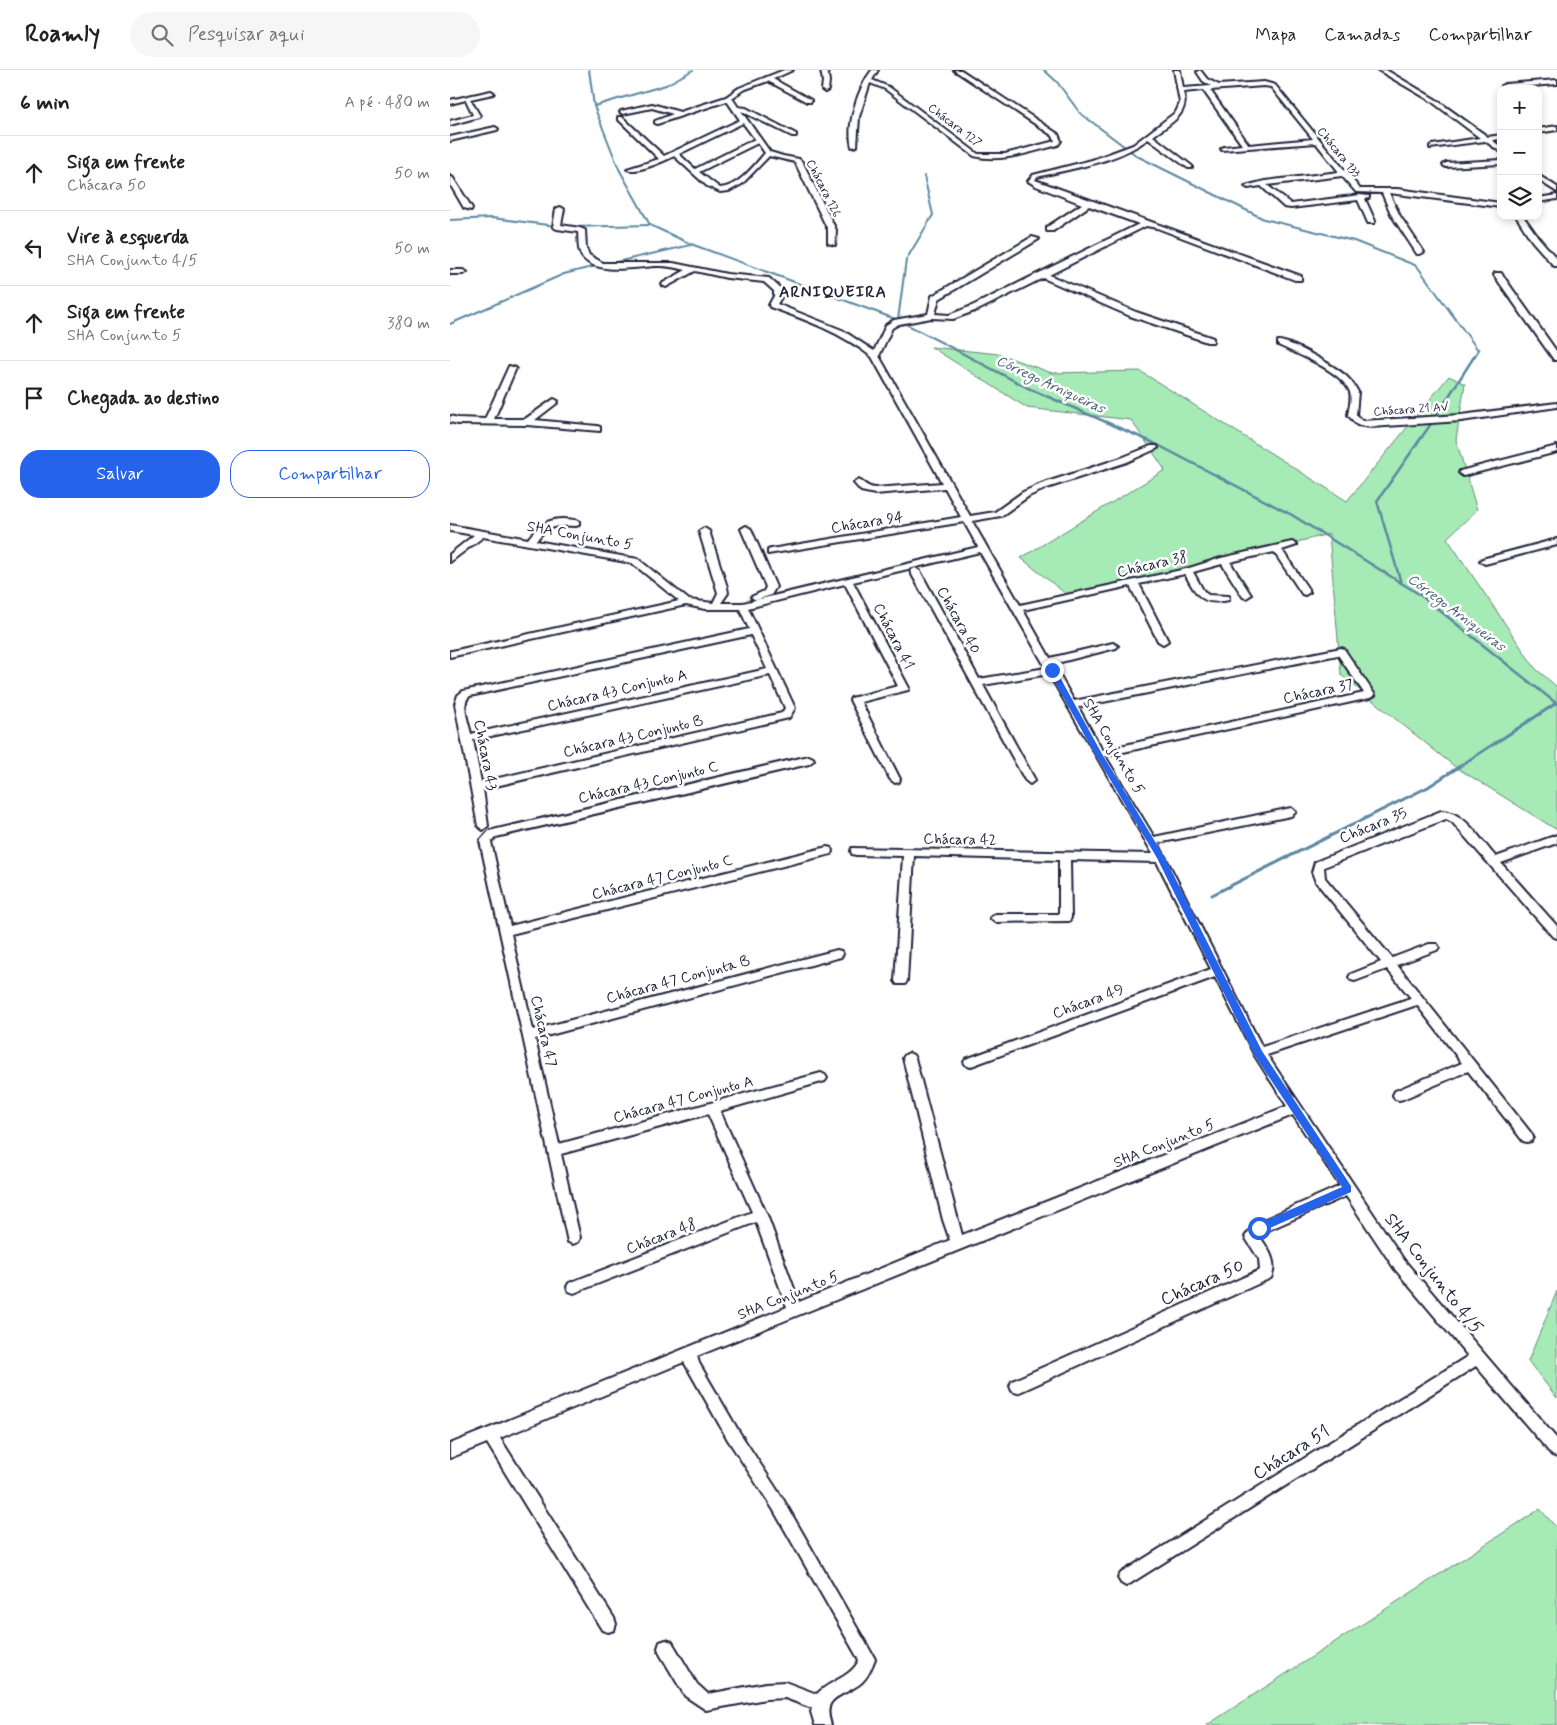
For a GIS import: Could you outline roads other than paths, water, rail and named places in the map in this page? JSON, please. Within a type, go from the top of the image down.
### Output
[{"type":"street","points":[[657,122],[728,98],[741,89],[790,70]]},
{"type":"street","points":[[824,70],[826,81],[824,90]]},
{"type":"street","points":[[854,146],[853,132],[856,117],[871,75],[875,70]]},
{"type":"street","name":"Chácara 127","points":[[870,81],[887,88],[982,158],[1014,154],[1056,144],[1058,141],[1056,135],[957,70]]},
{"type":"street","points":[[1177,70],[1183,102],[1179,112],[1136,146],[1123,152],[1040,174],[1031,179],[1038,185],[1144,224],[1158,226],[1298,278]]},
{"type":"street","points":[[1381,70],[1426,96],[1497,147]]},
{"type":"street","points":[[1200,72],[1205,80],[1218,87]]},
{"type":"street","points":[[769,78],[809,101]]},
{"type":"street","points":[[1519,85],[1557,82]]},
{"type":"street","name":"Chácara 133","points":[[1180,90],[1258,84],[1271,85],[1358,192],[1430,195],[1497,204]]},
{"type":"street","points":[[1205,88],[1247,147]]},
{"type":"street","points":[[450,102],[491,93]]},
{"type":"street","points":[[675,153],[694,172],[717,189],[725,190],[734,186],[750,173],[768,153],[728,98]]},
{"type":"street","points":[[450,123],[477,116],[469,101]]},
{"type":"street","points":[[663,159],[622,115],[652,106],[679,114]]},
{"type":"street","points":[[737,109],[744,109],[794,135]]},
{"type":"street","points":[[630,169],[649,165],[745,120]]},
{"type":"street","points":[[1542,130],[1557,128]]},
{"type":"street","points":[[450,139],[495,129]]},
{"type":"street","points":[[1148,136],[1190,167]]},
{"type":"street","points":[[1432,148],[1497,138]]},
{"type":"street","points":[[694,172],[759,140]]},
{"type":"street","points":[[1224,148],[1315,141]]},
{"type":"street","name":"Chácara 126","points":[[768,153],[782,158],[797,160],[801,164],[832,230],[832,243]]},
{"type":"street","points":[[1446,165],[1497,162]]},
{"type":"street","points":[[1265,183],[1342,174]]},
{"type":"street","points":[[450,178],[468,208]]},
{"type":"street","points":[[1542,180],[1557,190]]},
{"type":"street","points":[[1248,186],[1262,184],[1287,205],[1292,206],[1386,193],[1396,216],[1420,252]]},
{"type":"street","points":[[1360,197],[1370,221]]},
{"type":"street","points":[[1542,199],[1557,197]]},
{"type":"street","points":[[1050,229],[1088,203]]},
{"type":"street","points":[[560,210],[557,227],[580,230],[582,232],[581,247],[586,256],[594,262],[608,266],[661,264],[727,276],[766,280],[778,290],[778,296],[773,305],[826,325],[860,343],[875,356],[889,327],[897,322],[930,316],[950,317],[969,310],[1144,224]]},
{"type":"street","points":[[1522,220],[1557,264]]},
{"type":"street","points":[[930,316],[935,298],[1035,239]]},
{"type":"street","points":[[666,285],[682,274],[694,269]]},
{"type":"street","points":[[450,272],[464,272]]},
{"type":"street","points":[[1043,275],[1133,314],[1210,340]]},
{"type":"street","points":[[1498,275],[1557,358]]},
{"type":"street","name":"Chácara 21 AV","points":[[1281,343],[1314,359],[1345,379],[1354,389],[1355,396],[1352,415],[1360,422],[1371,424],[1460,418],[1557,405]]},
{"type":"street","name":"SHA Conjunto 5","points":[[450,1451],[958,1243],[1296,1108],[1258,1053],[1161,858],[1099,754],[875,356]]},
{"type":"street","points":[[488,422],[512,368]]},
{"type":"street","points":[[527,422],[554,401]]},
{"type":"street","points":[[450,419],[458,421],[527,422],[597,429]]},
{"type":"street","name":"Chácara 94","points":[[771,552],[998,514],[1026,494],[1044,486],[1124,460],[1154,448]]},
{"type":"street","points":[[1464,473],[1557,449]]},
{"type":"street","points":[[858,483],[864,489],[875,491],[948,485]]},
{"type":"street","points":[[530,542],[544,524],[551,522],[576,523]]},
{"type":"street","name":"SHA Conjunto 5","points":[[450,528],[635,561],[686,602],[705,606],[743,606],[984,548]]},
{"type":"street","points":[[705,606],[717,602],[754,598],[771,591],[770,582],[746,529]]},
{"type":"street","points":[[704,531],[722,587],[723,593],[717,602]]},
{"type":"street","points":[[450,559],[481,534]]},
{"type":"street","points":[[1485,561],[1557,542]]},
{"type":"street","name":"Chácara 38","points":[[1018,608],[1134,584],[1224,560],[1292,545]]},
{"type":"street","points":[[1276,548],[1305,592]]},
{"type":"street","points":[[1224,560],[1246,594]]},
{"type":"street","points":[[1188,571],[1202,597],[1207,600],[1226,598]]},
{"type":"street","name":"Chácara 40","points":[[915,572],[1030,780]]},
{"type":"street","name":"Chácara 41","points":[[848,581],[904,688],[855,700],[895,779]]},
{"type":"street","points":[[1134,584],[1163,641]]},
{"type":"street","points":[[452,654],[686,602]]},
{"type":"street","points":[[743,606],[773,671]]},
{"type":"street","name":"Chácara 43 Conjunto A","points":[[467,693],[756,632]]},
{"type":"street","points":[[976,683],[1050,666],[1113,646]]},
{"type":"street","name":"Chácara 37","points":[[1072,704],[1342,651],[1370,695],[1099,754]]},
{"type":"street","name":"Chácara 43 Conjunto A","points":[[468,738],[773,671]]},
{"type":"street","name":"Chácara 43 Conjunto B","points":[[477,787],[785,716],[790,708],[773,671]]},
{"type":"street","name":"Chácara 43","points":[[467,693],[462,698],[460,704],[468,738],[483,826]]},
{"type":"street","name":"Chácara 43 Conjunto C","points":[[493,834],[809,760]]},
{"type":"street","points":[[1151,841],[1291,812]]},
{"type":"street","name":"Chácara 35","points":[[1527,1137],[1390,963],[1320,879],[1319,865],[1445,814],[1456,819],[1557,934]]},
{"type":"street","name":"Chácara 47","points":[[493,834],[486,838],[485,842],[574,1238]]},
{"type":"street","points":[[1494,862],[1557,839]]},
{"type":"street","name":"Chácara 47 Conjunto C","points":[[504,932],[827,851]]},
{"type":"street","name":"Chácara 42","points":[[856,851],[909,854],[1161,858]]},
{"type":"street","points":[[901,981],[909,854]]},
{"type":"street","points":[[996,918],[1065,918],[1064,856]]},
{"type":"street","points":[[1356,977],[1433,947]]},
{"type":"street","name":"Chácara 47 Conjunta B","points":[[528,1036],[837,954]]},
{"type":"street","name":"Chácara 49","points":[[970,1062],[1217,971]]},
{"type":"street","points":[[1258,1053],[1419,1000]]},
{"type":"street","points":[[909,1058],[950,1220],[958,1243]]},
{"type":"street","points":[[1399,1095],[1470,1065]]},
{"type":"street","name":"Chácara 47 Conjunto A","points":[[554,1151],[821,1078]]},
{"type":"street","points":[[712,1108],[760,1215],[794,1310]]},
{"type":"street","name":"SHA Conjunto 4/5","points":[[1296,1108],[1399,1264],[1557,1450]]},
{"type":"street","name":"Chácara 50","points":[[1017,1386],[1266,1274],[1268,1266],[1265,1256],[1252,1237],[1259,1228],[1348,1189]]},
{"type":"street","name":"Chácara 48","points":[[574,1287],[760,1215]]},
{"type":"street","points":[[688,1353],[692,1365],[778,1504],[867,1659],[866,1667],[855,1678],[826,1696],[819,1703],[818,1711],[824,1725]]},
{"type":"street","name":"Chácara 51","points":[[1126,1578],[1478,1357]]},
{"type":"street","points":[[490,1435],[608,1624]]},
{"type":"street","points":[[666,1648],[691,1690],[706,1702],[766,1691],[785,1690],[819,1703]]},
{"type":"waterway","name":"Córrego Arniqueiras","points":[[589,70],[594,106]]},
{"type":"waterway","points":[[594,106],[666,85],[693,70]]},
{"type":"waterway","points":[[1044,70],[1057,82],[1080,113],[1137,156],[1264,219],[1354,241],[1417,266],[1478,350]]},
{"type":"waterway","name":"Córrego Arniqueiras","points":[[594,106],[619,169],[650,225]]},
{"type":"waterway","points":[[898,320],[906,260],[933,215],[924,176]]},
{"type":"waterway","points":[[450,220],[492,218],[556,226]]},
{"type":"waterway","points":[[570,227],[650,225]]},
{"type":"waterway","name":"Córrego Arniqueiras","points":[[650,225],[691,244],[898,320]]},
{"type":"waterway","points":[[607,264],[691,245]]},
{"type":"waterway","points":[[450,324],[564,274],[600,265]]},
{"type":"waterway","name":"Córrego Arniqueiras","points":[[898,320],[956,350]]},
{"type":"waterway","name":"Córrego Arniqueiras","points":[[954,349],[1028,388],[1154,443],[1292,515],[1401,583]]},
{"type":"waterway","points":[[1401,583],[1377,501],[1433,421],[1479,349]]},
{"type":"waterway","name":"Córrego Arniqueiras","points":[[1401,583],[1419,594],[1556,703]]},
{"type":"waterway","points":[[1212,895],[1428,787],[1555,704]]},
{"type":"district","name":"ARNIQUEIRA","points":[[833,291]]}]
